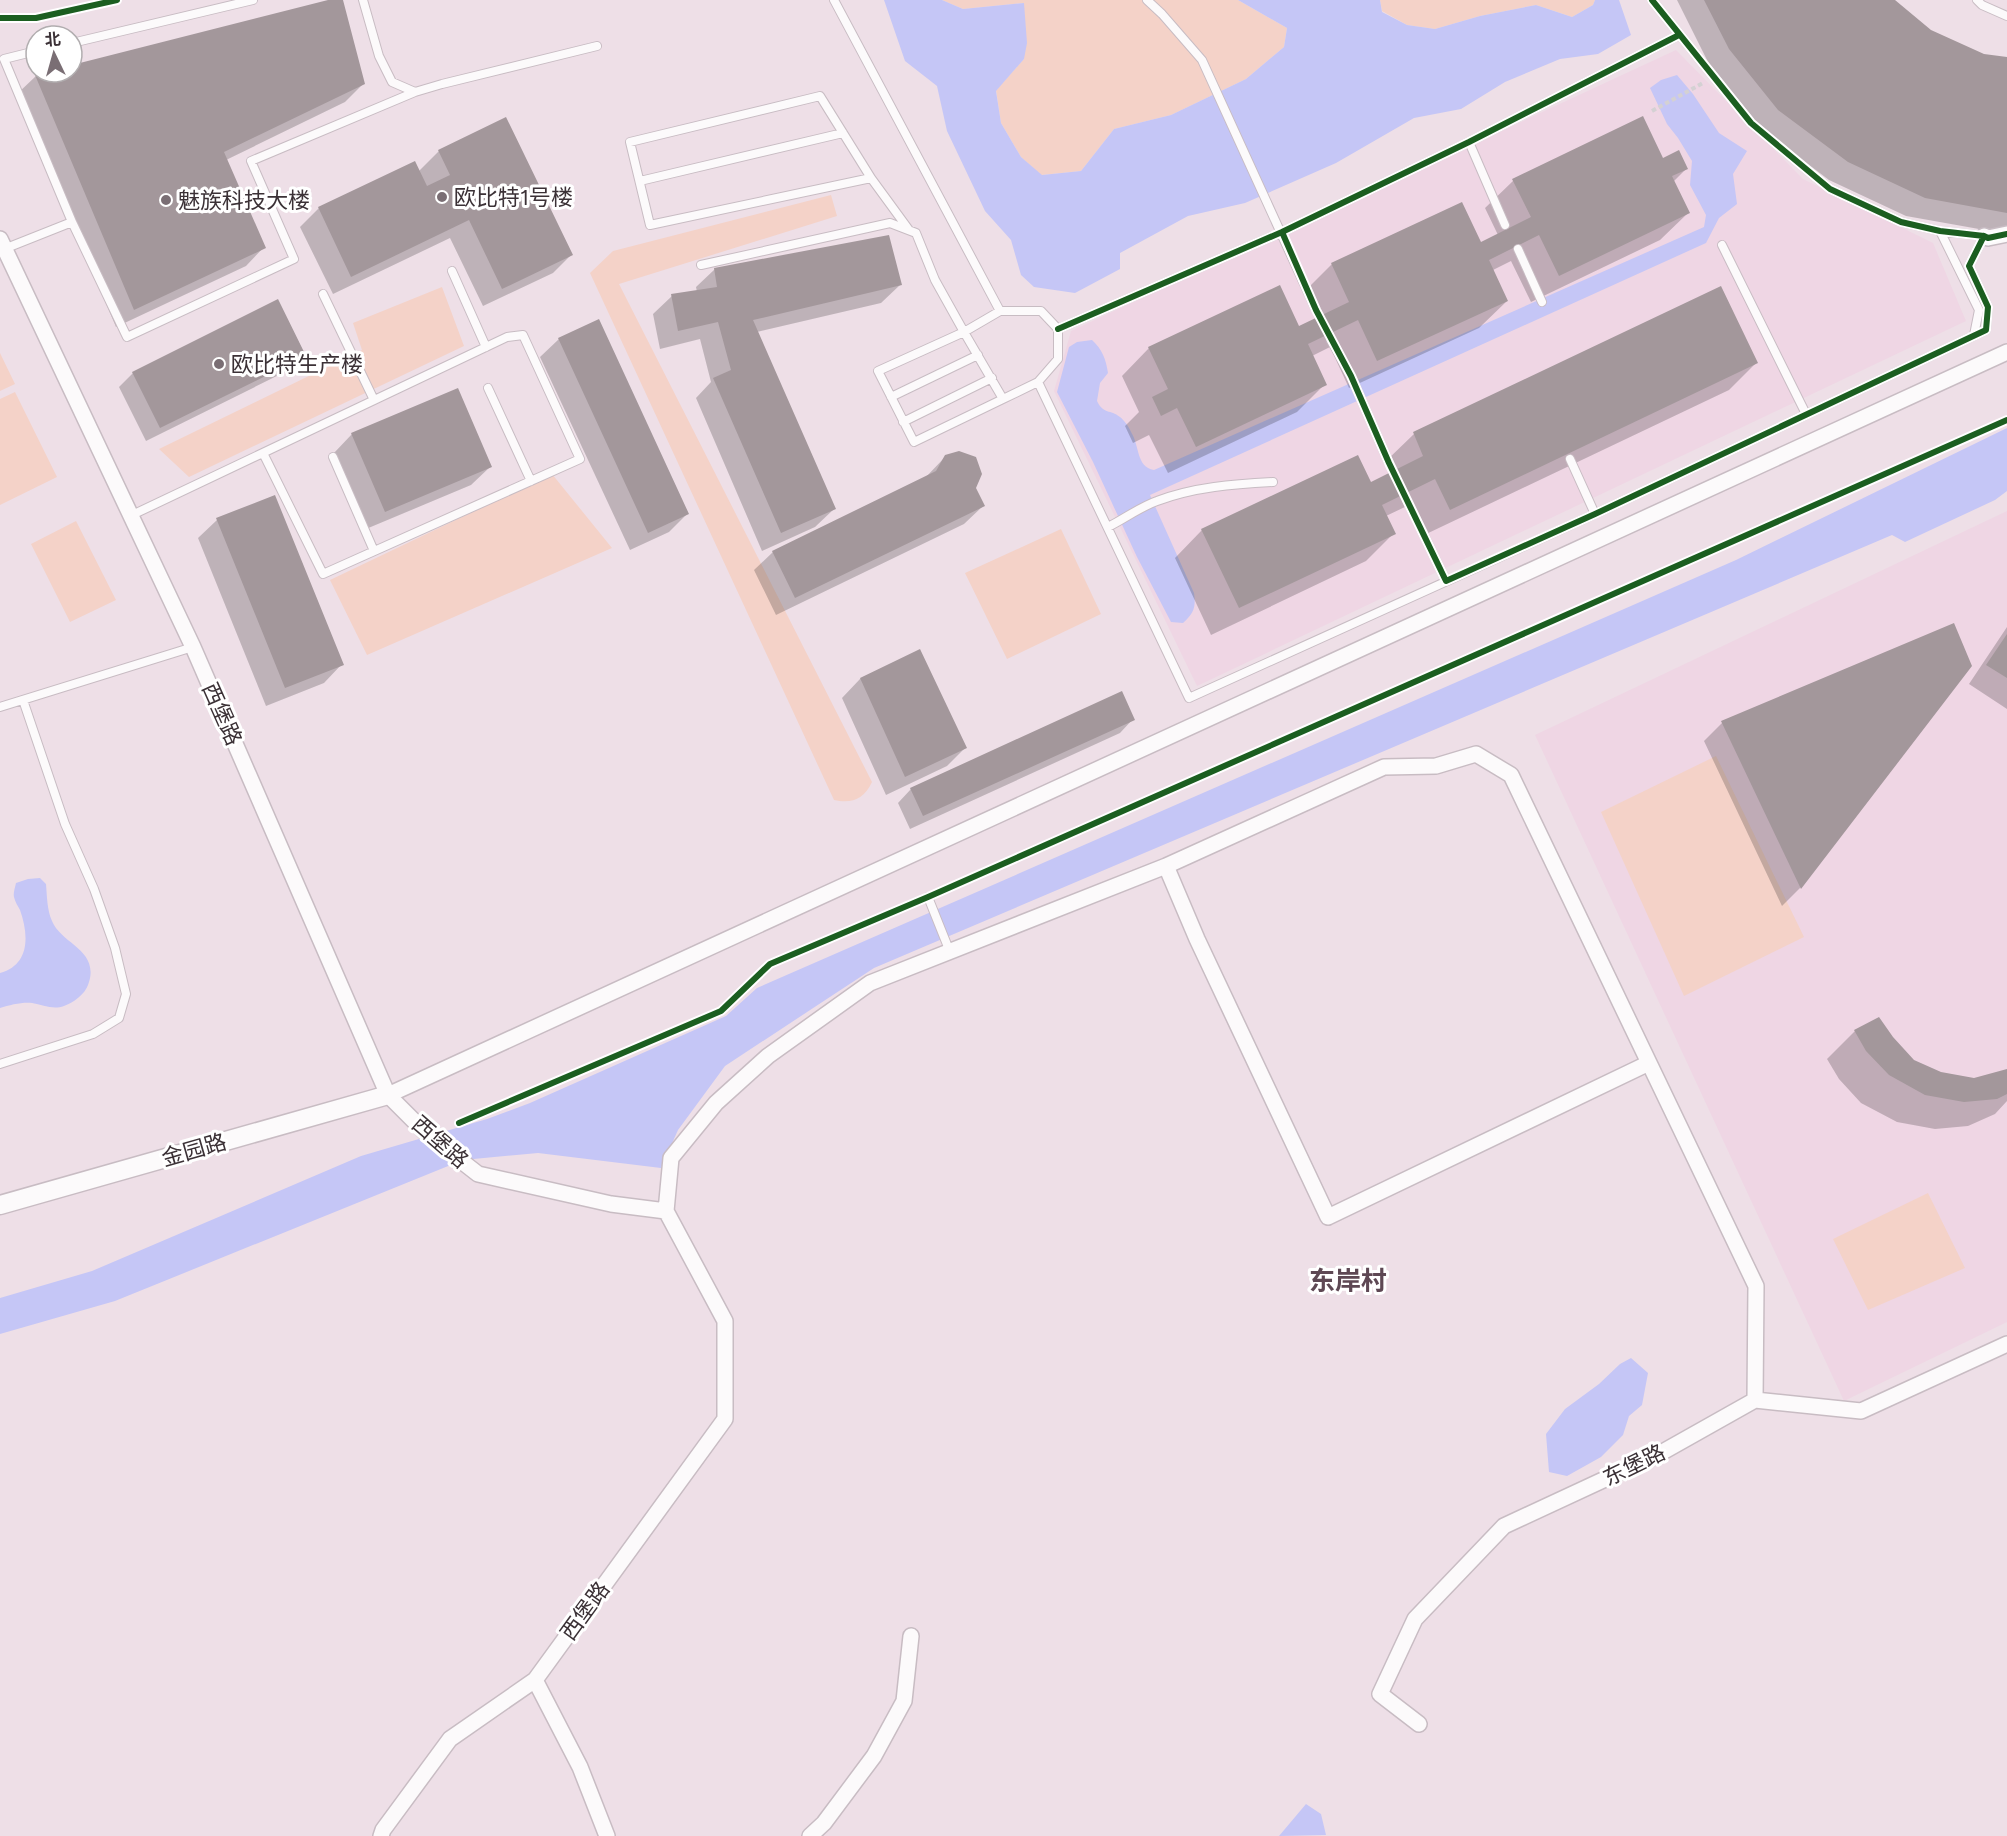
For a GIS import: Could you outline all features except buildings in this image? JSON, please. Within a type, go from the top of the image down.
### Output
[{"type":"street","points":[[1984,236],[1988,238],[2007,234]]},
{"type":"street","name":"西堡路","points":[[2,244],[193,647],[388,1095],[429,1135],[474,1172],[611,1204],[666,1210],[724,1321],[725,1419],[535,1680],[450,1739],[383,1830],[381,1836]]},
{"type":"street","points":[[388,1095],[2007,352]]},
{"type":"street","points":[[666,1210],[671,1158],[716,1103],[768,1056],[870,983],[1166,866],[1384,767],[1436,766],[1476,754],[1511,775],[1756,1286],[1755,1400],[1862,1411],[2007,1344]]},
{"type":"street","points":[[1166,866],[1207,960],[1328,1217],[1649,1063]]},
{"type":"street","name":"金园路","points":[[0,1206],[388,1095]]},
{"type":"street","name":"东堡路","points":[[1419,1724],[1380,1694],[1414,1619],[1504,1526],[1659,1454],[1755,1400]]},
{"type":"street","points":[[810,1836],[824,1823],[874,1756],[904,1701],[911,1636]]},
{"type":"street","points":[[535,1680],[580,1767],[607,1836]]},
{"type":"lane","points":[[84,40],[253,0]]},
{"type":"lane","points":[[363,0],[379,56],[392,82],[416,92]]},
{"type":"lane","points":[[834,0],[1000,311]]},
{"type":"lane","points":[[1147,0],[1202,60],[1316,310]]},
{"type":"lane","points":[[1038,382],[1112,525],[1189,698],[1595,514],[1986,330],[1988,307],[1969,266],[1984,236],[1940,231],[1901,222],[1830,189],[1751,123],[1652,0]]},
{"type":"lane","points":[[1977,0],[1982,5],[2007,16]]},
{"type":"lane","points":[[1058,329],[1282,232],[1469,142],[1679,35]]},
{"type":"lane","points":[[24,54],[4,59],[72,222],[128,337],[294,259],[251,161],[416,92],[597,46]]},
{"type":"lane","points":[[871,178],[650,225],[630,142],[820,96],[871,178],[909,230]]},
{"type":"lane","points":[[640,181],[843,133]]},
{"type":"lane","points":[[1469,142],[1505,225]]},
{"type":"lane","points":[[2,244],[72,222]]},
{"type":"lane","points":[[701,265],[890,223],[916,232],[935,280],[1003,399]]},
{"type":"lane","points":[[1940,231],[1979,310],[1974,335]]},
{"type":"lane","points":[[1722,244],[1806,414]]},
{"type":"lane","points":[[1518,249],[1542,302]]},
{"type":"lane","points":[[452,271],[486,347]]},
{"type":"lane","points":[[323,294],[375,400]]},
{"type":"lane","points":[[1000,311],[1041,311],[1058,329],[1058,359],[1038,382],[914,442],[878,371],[964,332],[1000,311]]},
{"type":"lane","points":[[130,516],[507,337],[523,336],[580,459],[323,574],[263,453]]},
{"type":"lane","points":[[1331,340],[1351,376],[1389,463]]},
{"type":"lane","points":[[891,397],[978,355]]},
{"type":"lane","points":[[903,422],[992,378]]},
{"type":"lane","points":[[488,388],[531,481]]},
{"type":"lane","points":[[333,457],[374,551]]},
{"type":"lane","points":[[1570,459],[1595,514]]},
{"type":"lane","points":[[1112,525],[1156,501],[1211,488],[1273,482]]},
{"type":"lane","points":[[1407,500],[1446,581]]},
{"type":"lane","points":[[0,707],[193,647]]},
{"type":"lane","points":[[0,1064],[93,1034],[119,1018],[126,994],[115,948],[94,889],[65,824],[23,700]]},
{"type":"lane","points":[[928,897],[950,952]]},
{"type":"path","points":[[1652,111],[1692,88]]},
{"type":"shaded area","points":[[942,0],[1238,0],[1287,28],[1284,47],[1246,79],[1171,115],[1114,129],[1081,171],[1041,175],[1021,157],[1001,123],[996,90],[1024,59],[1024,3],[963,9]]},
{"type":"shaded area","points":[[1380,0],[1595,0],[1593,5],[1572,17],[1536,5],[1480,16],[1435,29],[1407,25],[1382,11]]},
{"type":"shaded area","points":[[1676,50],[1803,179],[1933,243],[1966,321],[1197,686],[1054,391],[1071,331]]},
{"type":"shaded area","points":[[831,195],[837,216],[619,284],[872,782],[865,793],[852,801],[834,800],[590,273],[613,251]]},
{"type":"shaded area","points":[[442,287],[464,346],[189,477],[159,449],[362,350],[353,323]]},
{"type":"shaded area","points":[[0,353],[15,384],[0,391]]},
{"type":"shaded area","points":[[15,392],[57,477],[0,505],[0,399]]},
{"type":"shaded area","points":[[552,474],[612,548],[367,655],[330,580]]},
{"type":"shaded area","points":[[2007,511],[2007,1322],[1844,1401],[1535,735]]},
{"type":"shaded area","points":[[76,521],[116,600],[70,622],[31,544]]},
{"type":"shaded area","points":[[1061,529],[1101,614],[1007,659],[965,573]]},
{"type":"shaded area","points":[[1716,756],[1804,937],[1684,996],[1601,812]]},
{"type":"shaded area","points":[[1928,1193],[1965,1268],[1868,1310],[1833,1239]]},
{"type":"water","points":[[884,0],[942,0],[963,9],[1024,3],[1027,43],[1024,59],[996,91],[1001,123],[1021,157],[1042,175],[1081,171],[1114,129],[1171,115],[1246,79],[1284,47],[1287,28],[1238,0],[1380,0],[1382,12],[1407,25],[1435,29],[1480,16],[1536,5],[1572,17],[1593,5],[1595,0],[1619,0],[1631,35],[1598,54],[1560,59],[1505,82],[1461,109],[1414,118],[1336,163],[1245,203],[1188,216],[1120,253],[1120,269],[1075,293],[1034,287],[1021,275],[1011,240],[985,211],[947,131],[937,86],[905,61]]},
{"type":"water","points":[[1677,75],[1693,94],[1719,133],[1747,151],[1733,174],[1737,204],[1719,218],[1706,243],[1150,495],[1194,593],[1195,602],[1190,616],[1183,623],[1171,622],[1057,392],[1069,347],[1077,342],[1092,340],[1101,351],[1108,373],[1100,383],[1097,401],[1102,408],[1122,418],[1134,438],[1144,465],[1154,470],[1704,227],[1706,215],[1690,185],[1692,161],[1667,124],[1650,88],[1661,80]]},
{"type":"water","points":[[2007,428],[2007,491],[1995,500],[1905,542],[1892,535],[874,968],[725,1066],[678,1130],[661,1168],[538,1153],[463,1160],[115,1301],[0,1334],[0,1298],[92,1271],[361,1156],[487,1119],[530,1103],[726,1016],[757,988],[1736,560]]},
{"type":"water","points":[[40,878],[46,884],[48,908],[52,921],[57,929],[79,949],[89,964],[91,973],[88,985],[78,998],[60,1007],[28,1003],[0,1008],[0,973],[17,963],[25,948],[25,929],[14,895],[16,883]]},
{"type":"water","points":[[1631,1358],[1648,1373],[1642,1405],[1629,1416],[1623,1435],[1601,1457],[1567,1476],[1549,1472],[1546,1434],[1565,1409],[1599,1384],[1620,1364]]},
{"type":"water","points":[[1306,1804],[1321,1814],[1326,1835],[1279,1836]]},
{"type":"cycle path","points":[[0,18],[36,18],[117,0]]},
{"type":"cycle path","points":[[1652,0],[1751,123],[1830,189],[1901,222],[1988,238],[2007,234]]},
{"type":"cycle path","points":[[1058,329],[1282,232],[1469,142],[1679,35]]},
{"type":"cycle path","points":[[1282,232],[1316,310],[1351,376],[1389,463],[1446,581],[1595,514],[1986,330],[1988,307],[1969,266],[1984,236]]},
{"type":"cycle path","points":[[459,1123],[721,1011],[770,964],[928,897],[2007,420]]},
{"type":"place","name":"欧比特1号楼","points":[[442,197]]},
{"type":"place","name":"魅族科技大楼","points":[[166,200]]},
{"type":"place","name":"欧比特生产楼","points":[[219,364]]},
{"type":"district","name":"东岸村","points":[[1348,1281]]}]
